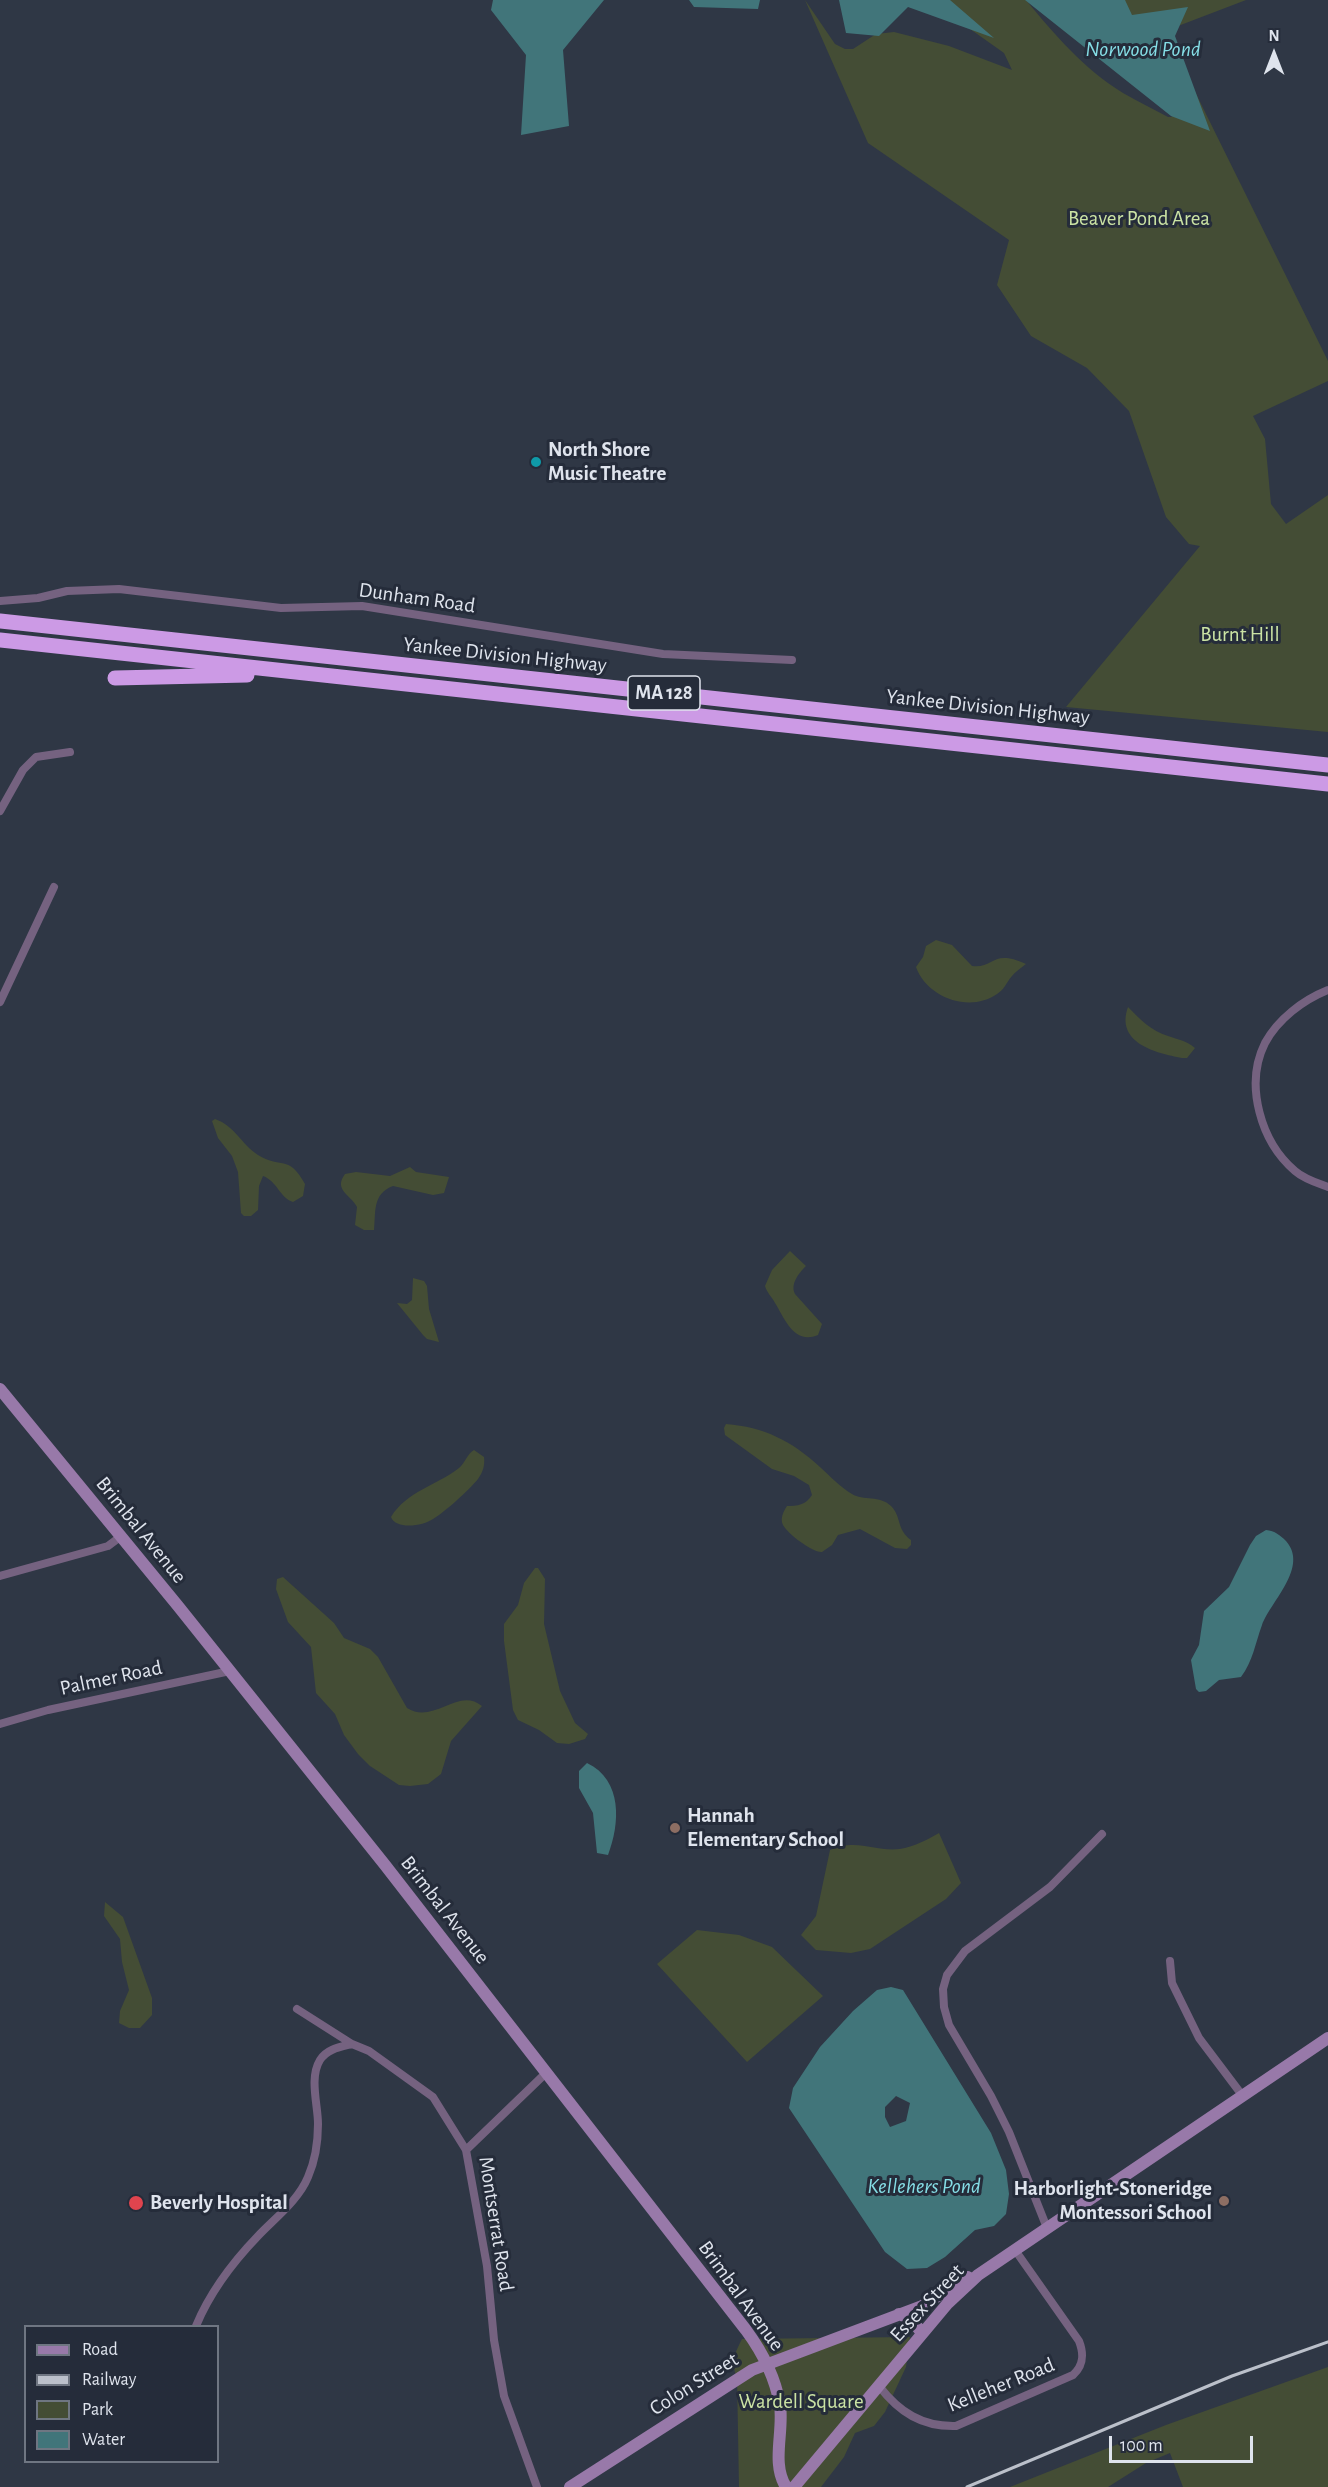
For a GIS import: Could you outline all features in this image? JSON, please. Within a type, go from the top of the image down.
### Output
[{"type":"highway","name":"Yankee Division Highway","points":[[0,621],[1328,765]]},
{"type":"highway","name":"Yankee Division Highway","points":[[0,640],[1328,784]]},
{"type":"highway","points":[[115,678],[311,674]]},
{"type":"main road","name":"Brimbal Avenue","points":[[0,1389],[385,1865],[764,2354],[780,2406],[778,2469],[786,2487]]},
{"type":"main road","name":"Essex Street","points":[[794,2487],[948,2303],[978,2275],[1328,2038]]},
{"type":"main road","name":"Colon Street","points":[[570,2487],[752,2370],[922,2306],[970,2276],[978,2275]]},
{"type":"main road","points":[[899,2314],[910,2318],[922,2333]]},
{"type":"street","name":"Dunham Road","points":[[0,601],[38,598],[67,591],[119,589],[281,608],[362,606],[663,654],[792,660]]},
{"type":"street","points":[[0,811],[23,770],[36,757],[70,752]]},
{"type":"street","points":[[0,1002],[54,887]]},
{"type":"street","points":[[1328,990],[1294,1008],[1265,1044],[1258,1065],[1257,1093],[1258,1108],[1270,1141],[1296,1172],[1328,1187]]},
{"type":"street","points":[[1,1573],[108,1546],[120,1537]]},
{"type":"street","name":"Palmer Road","points":[[0,1724],[48,1710],[230,1671]]},
{"type":"street","points":[[1047,2228],[1009,2132],[991,2096],[949,2025],[944,2007],[943,1989],[947,1975],[965,1951],[1050,1887],[1102,1834]]},
{"type":"street","points":[[1170,1961],[1172,1983],[1199,2038],[1242,2095]]},
{"type":"street","name":"Montserrat Road","points":[[297,2009],[352,2044],[369,2051],[433,2097],[466,2150],[487,2266],[494,2340],[504,2396],[537,2487]]},
{"type":"street","points":[[196,2325],[205,2304],[226,2273],[299,2194],[308,2177],[316,2150],[318,2123],[316,2076],[320,2061],[333,2048],[352,2044]]},
{"type":"street","points":[[466,2150],[546,2072]]},
{"type":"street","name":"Kelleher Road","points":[[879,2386],[890,2401],[919,2421],[938,2426],[956,2426],[1073,2375],[1080,2369],[1083,2352],[1079,2341],[1015,2250]]},
{"type":"green space","name":"Beaver Pond Area","points":[[805,0],[835,44],[845,49],[853,49],[876,34],[894,32],[949,46],[1012,70],[1004,53],[929,0],[1026,0],[1059,38],[1095,73],[1123,93],[1172,117],[1105,0],[1246,0],[1165,31],[1328,361],[1328,381],[1253,416],[1265,439],[1271,504],[1286,524],[1328,495],[1328,732],[1066,707],[1200,546],[1189,544],[1166,517],[1129,411],[1087,368],[1031,336],[997,285],[1009,240],[868,143]]},
{"type":"green space","points":[[936,940],[952,945],[972,966],[985,965],[1000,958],[1026,964],[1013,974],[999,992],[986,1000],[962,1002],[950,999],[930,987],[916,967],[923,957],[926,946]]},
{"type":"green space","points":[[1128,1007],[1156,1031],[1195,1048],[1187,1058],[1182,1058],[1161,1053],[1140,1044],[1127,1029]]},
{"type":"green space","points":[[215,1119],[228,1126],[258,1155],[289,1165],[294,1169],[305,1184],[303,1196],[293,1202],[289,1200],[268,1178],[263,1176],[259,1186],[258,1210],[251,1216],[244,1216],[241,1213],[238,1172],[232,1156],[218,1138],[212,1121]]},
{"type":"green space","points":[[410,1167],[416,1172],[449,1177],[444,1193],[433,1195],[393,1186],[386,1189],[378,1199],[374,1230],[364,1230],[355,1225],[357,1207],[344,1192],[341,1184],[345,1174],[356,1172],[390,1176]]},
{"type":"green space","points":[[790,1251],[806,1266],[796,1279],[794,1290],[822,1324],[818,1335],[803,1336],[791,1329],[765,1286],[772,1270]]},
{"type":"green space","points":[[413,1278],[424,1281],[427,1286],[429,1309],[439,1342],[427,1339],[397,1303],[407,1304],[412,1300]]},
{"type":"green space","points":[[726,1424],[753,1428],[777,1437],[799,1450],[852,1494],[887,1503],[897,1514],[903,1532],[911,1540],[911,1545],[907,1549],[895,1548],[860,1529],[838,1535],[832,1545],[822,1552],[807,1546],[790,1533],[782,1520],[787,1506],[801,1504],[810,1498],[812,1495],[809,1485],[794,1476],[772,1469],[725,1435]]},
{"type":"green space","points":[[474,1450],[484,1457],[482,1471],[478,1479],[457,1500],[438,1516],[423,1523],[404,1525],[394,1521],[391,1517],[405,1501],[459,1468]]},
{"type":"green space","points":[[535,1568],[538,1568],[545,1579],[544,1624],[560,1691],[575,1723],[588,1734],[585,1739],[569,1744],[557,1743],[539,1730],[518,1720],[513,1710],[504,1624],[518,1605],[524,1583]]},
{"type":"green space","points":[[283,1577],[334,1623],[344,1638],[370,1649],[378,1657],[407,1708],[417,1712],[427,1712],[464,1700],[473,1701],[482,1706],[451,1741],[441,1774],[428,1784],[399,1785],[370,1766],[344,1735],[335,1714],[316,1693],[311,1647],[288,1622],[276,1589],[277,1579]]},
{"type":"green space","points":[[939,1833],[961,1883],[946,1899],[870,1949],[851,1953],[816,1950],[801,1935],[816,1916],[830,1850],[849,1845],[900,1849],[915,1845]]},
{"type":"green space","points":[[105,1902],[123,1917],[152,1998],[152,2015],[140,2028],[129,2028],[119,2023],[120,2011],[129,1990],[122,1962],[120,1939],[104,1916]]},
{"type":"green space","points":[[697,1930],[739,1935],[772,1947],[823,1996],[747,2062],[657,1964]]},
{"type":"green space","name":"Wardell Square","points":[[910,2337],[906,2367],[885,2412],[874,2426],[855,2433],[844,2457],[821,2487],[739,2487],[737,2377],[734,2362],[735,2353],[742,2339]]},
{"type":"green space","points":[[1328,2367],[1328,2487],[1183,2487],[1170,2453],[1146,2463],[1108,2487],[1010,2487],[1166,2425]]},
{"type":"water","points":[[493,0],[604,0],[563,50],[569,126],[521,135],[526,55],[491,10]]},
{"type":"water","points":[[689,0],[760,0],[758,9],[694,7]]},
{"type":"water","points":[[839,0],[950,0],[994,38],[908,7],[879,36],[846,33]]},
{"type":"water","name":"Norwood Pond","points":[[1025,0],[1125,0],[1132,15],[1188,7],[1175,36],[1210,131],[1171,116]]},
{"type":"water","points":[[1266,1530],[1282,1537],[1292,1551],[1291,1573],[1262,1625],[1251,1659],[1241,1677],[1219,1680],[1206,1691],[1199,1692],[1196,1689],[1191,1660],[1199,1645],[1204,1611],[1229,1587],[1250,1545],[1256,1536]]},
{"type":"water","points":[[587,1763],[607,1780],[616,1804],[615,1830],[608,1855],[597,1853],[593,1813],[579,1788],[579,1771]]},
{"type":"water","name":"Kellehers Pond","points":[[891,1987],[903,1990],[991,2133],[1006,2170],[1009,2194],[1006,2214],[994,2226],[975,2230],[945,2257],[927,2268],[907,2269],[885,2252],[789,2108],[793,2088],[820,2047],[853,2011],[877,1990]],"holes":[[[896,2096],[910,2103],[906,2121],[890,2127],[885,2117],[885,2107]]]},
{"type":"railway","points":[[967,2487],[1232,2376],[1328,2342]]},
{"type":"place","name":"North Shore Music Theatre","points":[[536,462]]},
{"type":"place","name":"Hannah Elementary School","points":[[675,1828]]},
{"type":"place","name":"Harborlight-Stoneridge Montessori School","points":[[1224,2201]]},
{"type":"place","name":"Beverly Hospital","points":[[136,2203]]},
{"type":"park label","name":"Burnt Hill","points":[[1240,635]]}]
